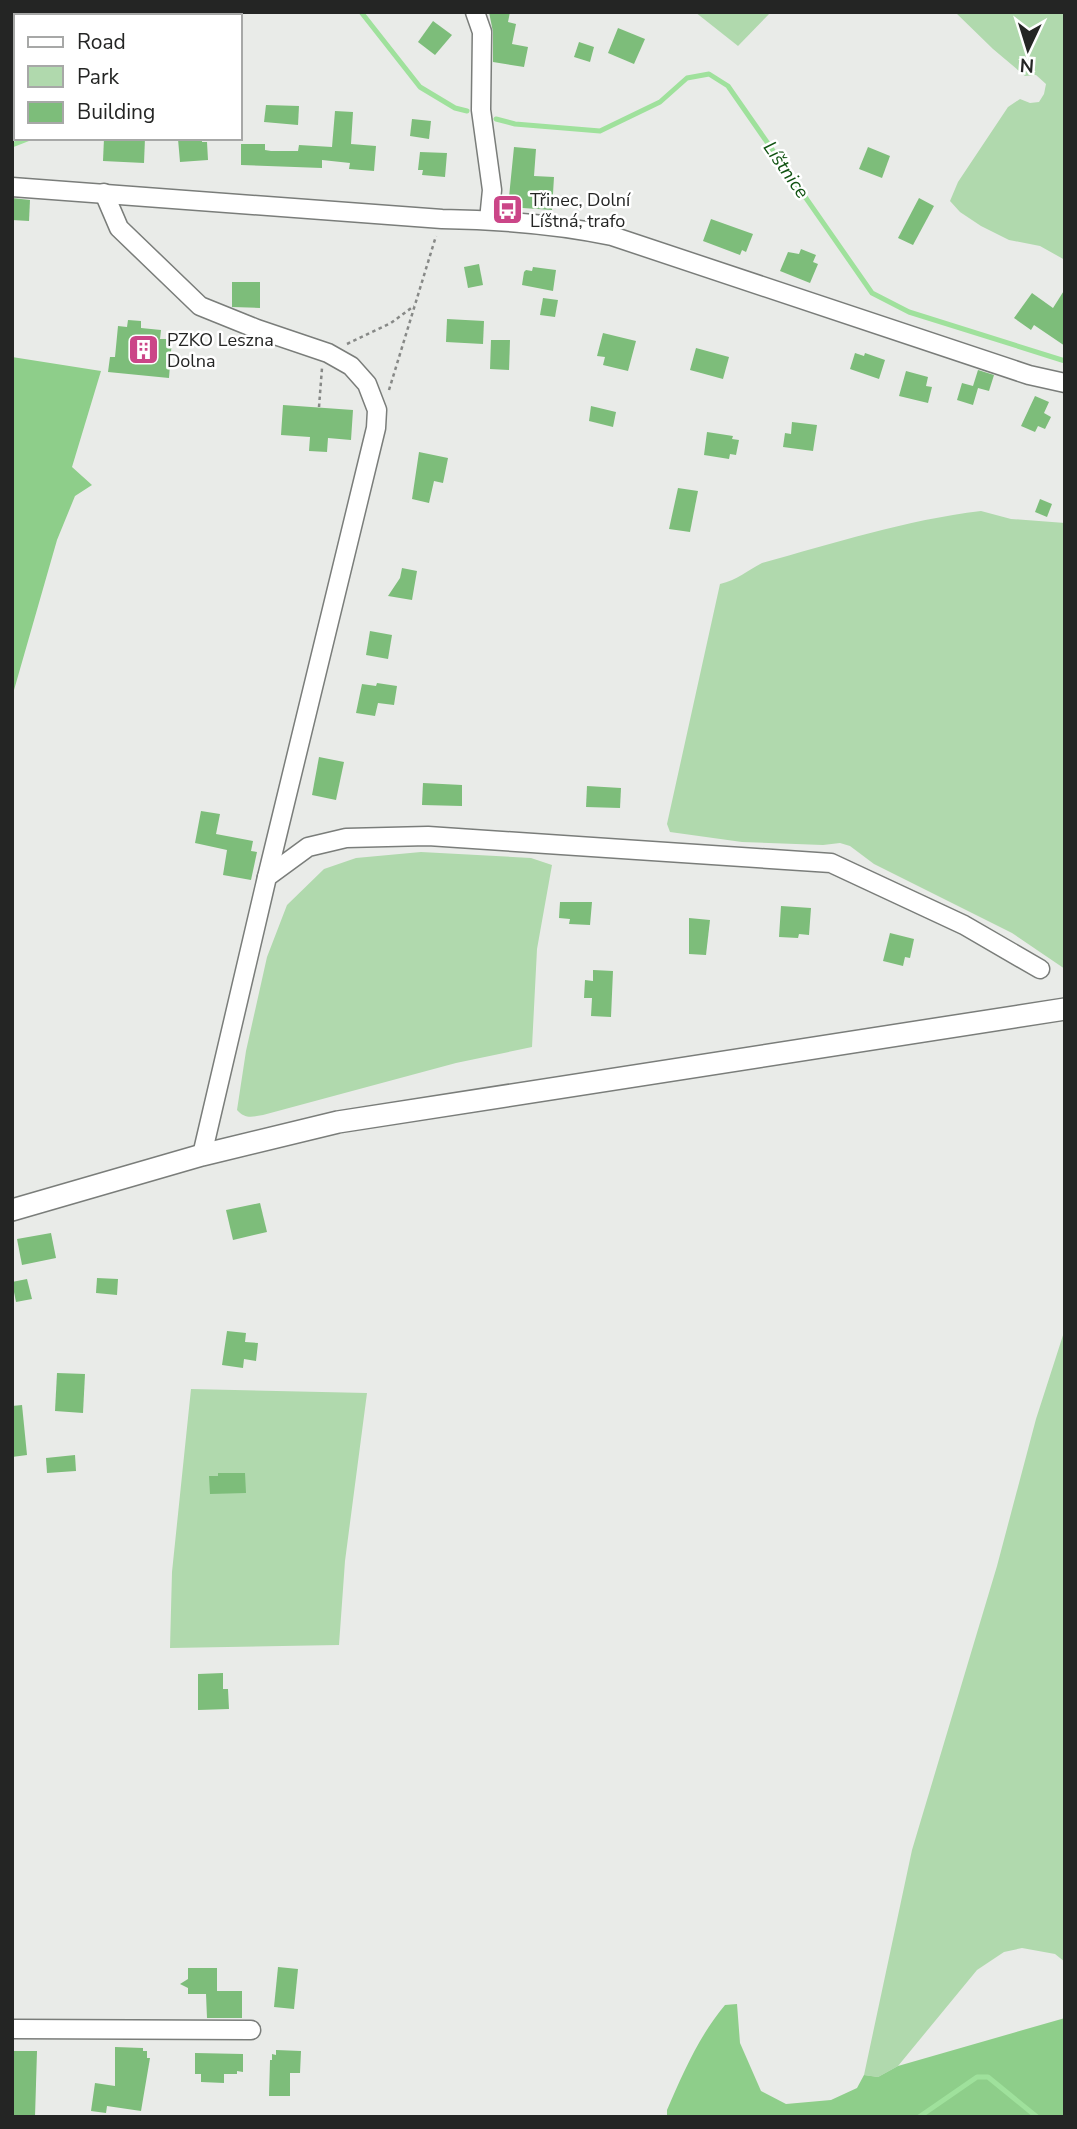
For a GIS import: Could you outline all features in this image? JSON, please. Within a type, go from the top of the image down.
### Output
[{"type":"street","points":[[475,12],[482,32],[481,110],[492,190],[489,219]]},
{"type":"street","points":[[12,187],[573,227],[612,236],[1028,375],[1065,383]]},
{"type":"street","points":[[104,192],[119,228],[201,306],[257,329],[328,353],[351,366],[367,384],[377,410],[376,428],[202,1154]]},
{"type":"street","points":[[267,877],[308,847],[346,838],[428,836],[831,863],[964,925],[1040,969]]},
{"type":"street","points":[[12,1210],[202,1154],[338,1122],[1065,1009]]},
{"type":"street","points":[[12,2029],[251,2030]]},
{"type":"path","points":[[377,410],[384,406],[442,219]]},
{"type":"green space","points":[[100,12],[198,12],[196,14]]},
{"type":"green space","points":[[695,12],[771,12],[738,46]]},
{"type":"green space","points":[[955,12],[1065,12],[1065,260],[1040,246],[1009,240],[981,226],[960,212],[950,201],[958,182],[1008,107],[1020,99],[1030,103],[1039,102],[1046,84],[1036,75],[1025,76]]},
{"type":"green space","points":[[12,357],[101,371],[72,467],[92,485],[75,496],[57,540],[12,697]]},
{"type":"green space","points":[[981,511],[1011,519],[1065,523],[1065,969],[1012,933],[874,864],[850,846],[840,843],[823,845],[742,842],[670,832],[667,824],[720,584],[737,578],[762,563],[898,526]]},
{"type":"green space","points":[[421,852],[531,858],[552,865],[537,949],[532,1047],[456,1063],[263,1115],[249,1117],[240,1113],[237,1110],[246,1051],[267,957],[287,905],[324,869],[356,858]]},
{"type":"green space","points":[[1065,1329],[1065,1962],[1055,1954],[1022,1948],[1004,1952],[977,1970],[898,2066],[878,2077],[864,2075],[912,1850],[997,1566],[1036,1419]]},
{"type":"green space","points":[[191,1389],[367,1393],[345,1561],[339,1645],[170,1648],[172,1572]]},
{"type":"green space","points":[[737,2004],[740,2043],[761,2091],[786,2104],[831,2100],[857,2088],[864,2075],[878,2077],[898,2066],[1065,2018],[1065,2117],[667,2117],[667,2110],[679,2082],[707,2029],[725,2005]]},
{"type":"building","points":[[489,12],[510,12],[508,22],[516,24],[512,44],[528,47],[524,67],[493,62],[493,32]]},
{"type":"building","points":[[433,21],[452,35],[435,55],[418,42]]},
{"type":"building","points":[[618,28],[645,39],[634,64],[608,53]]},
{"type":"building","points":[[579,42],[594,47],[590,62],[574,57]]},
{"type":"building","points":[[266,105],[299,106],[298,125],[264,122]]},
{"type":"building","points":[[335,111],[353,112],[351,144],[376,146],[374,171],[349,169],[350,163],[322,160],[322,168],[241,165],[241,144],[265,144],[265,150],[271,151],[298,151],[299,145],[332,147]]},
{"type":"building","points":[[412,119],[431,121],[429,139],[410,136]]},
{"type":"building","points":[[104,140],[145,140],[144,163],[103,161]]},
{"type":"building","points":[[178,140],[207,142],[208,160],[180,162]]},
{"type":"building","points":[[514,147],[536,149],[534,176],[554,177],[552,210],[508,207]]},
{"type":"building","points":[[868,147],[890,156],[882,178],[859,169]]},
{"type":"building","points":[[420,152],[447,153],[445,177],[422,175],[423,170],[418,170]]},
{"type":"building","points":[[12,198],[30,200],[29,221],[12,220]]},
{"type":"building","points":[[919,198],[934,206],[913,245],[898,238]]},
{"type":"building","points":[[711,219],[753,234],[746,252],[742,250],[740,255],[703,241]]},
{"type":"building","points":[[801,249],[816,255],[813,262],[818,264],[810,283],[780,271],[788,252],[799,254]]},
{"type":"building","points":[[479,264],[483,285],[468,288],[464,267]]},
{"type":"building","points":[[533,267],[556,270],[553,291],[522,285],[524,272],[532,271]]},
{"type":"building","points":[[232,282],[260,282],[260,308],[232,307]]},
{"type":"building","points":[[1065,289],[1065,346],[1034,325],[1031,330],[1014,318],[1032,293],[1053,308]]},
{"type":"building","points":[[543,298],[558,300],[555,317],[540,315]]},
{"type":"building","points":[[447,319],[484,321],[483,344],[446,342]]},
{"type":"building","name":"PZKO Leszna Dolna","points":[[128,320],[141,321],[141,328],[161,330],[160,339],[172,339],[169,378],[108,372],[110,357],[115,357],[118,326],[127,327]]},
{"type":"building","points":[[603,333],[636,341],[628,371],[603,365],[605,357],[597,356]]},
{"type":"building","points":[[491,340],[510,340],[509,370],[490,369]]},
{"type":"building","points":[[696,348],[729,357],[723,379],[690,370]]},
{"type":"building","points":[[855,353],[864,356],[865,353],[885,360],[879,379],[850,369]]},
{"type":"building","points":[[978,370],[994,375],[989,391],[978,388],[973,405],[957,400],[962,383],[973,386]]},
{"type":"building","points":[[906,371],[928,377],[926,386],[932,387],[928,403],[899,396]]},
{"type":"building","points":[[1035,396],[1049,402],[1044,413],[1051,417],[1045,429],[1038,426],[1035,432],[1021,426]]},
{"type":"building","points":[[283,405],[353,410],[351,440],[328,438],[327,452],[309,451],[310,437],[281,435]]},
{"type":"building","points":[[591,406],[616,412],[613,427],[589,421]]},
{"type":"building","points":[[792,422],[817,425],[813,451],[783,447],[785,433],[791,434]]},
{"type":"building","points":[[707,432],[733,436],[732,439],[739,440],[736,455],[730,454],[729,459],[704,455]]},
{"type":"building","points":[[419,452],[448,458],[443,483],[434,481],[429,503],[412,499]]},
{"type":"building","points":[[678,488],[698,491],[690,532],[669,529]]},
{"type":"building","points":[[1040,499],[1052,504],[1047,517],[1035,512]]},
{"type":"building","points":[[402,568],[417,571],[412,600],[388,596],[400,578]]},
{"type":"building","points":[[370,631],[392,635],[388,659],[366,655]]},
{"type":"building","points":[[377,683],[397,686],[394,705],[378,703],[375,716],[356,713],[362,684],[376,686]]},
{"type":"building","points":[[319,757],[344,762],[336,800],[312,795]]},
{"type":"building","points":[[423,783],[462,785],[462,806],[422,805]]},
{"type":"building","points":[[587,786],[621,788],[620,808],[586,807]]},
{"type":"building","points":[[201,811],[220,814],[216,834],[253,841],[251,851],[257,852],[251,880],[223,875],[227,850],[195,843]]},
{"type":"building","points":[[560,902],[592,902],[590,925],[569,924],[570,919],[559,918]]},
{"type":"building","points":[[781,906],[811,908],[809,935],[799,934],[798,938],[779,937]]},
{"type":"building","points":[[689,918],[710,920],[706,955],[689,954]]},
{"type":"building","points":[[890,933],[914,939],[910,958],[905,957],[903,966],[883,961]]},
{"type":"building","points":[[593,970],[613,971],[611,1017],[591,1016],[592,998],[584,998],[585,980],[593,981]]},
{"type":"building","points":[[260,1203],[267,1232],[233,1240],[226,1210]]},
{"type":"building","points":[[51,1233],[56,1258],[22,1265],[17,1239]]},
{"type":"building","points":[[97,1278],[118,1279],[117,1295],[96,1293]]},
{"type":"building","points":[[27,1279],[32,1299],[16,1302],[12,1282]]},
{"type":"building","points":[[227,1331],[246,1333],[245,1342],[258,1343],[256,1361],[244,1359],[243,1368],[222,1365]]},
{"type":"building","points":[[57,1373],[85,1374],[83,1413],[55,1411]]},
{"type":"building","points":[[22,1405],[27,1455],[12,1457],[12,1406]]},
{"type":"building","points":[[75,1455],[76,1471],[47,1473],[46,1458]]},
{"type":"building","points":[[218,1473],[245,1473],[246,1493],[210,1494],[209,1476],[218,1476]]},
{"type":"building","points":[[223,1673],[223,1689],[228,1689],[229,1709],[198,1710],[198,1674]]},
{"type":"building","points":[[278,1967],[298,1969],[294,2009],[274,2007]]},
{"type":"building","points":[[188,1968],[217,1968],[217,1991],[242,1991],[242,2018],[207,2018],[206,1994],[188,1994],[188,1988],[180,1984],[188,1979]]},
{"type":"building","points":[[115,2047],[143,2048],[143,2051],[147,2051],[147,2058],[150,2058],[141,2111],[107,2106],[106,2113],[91,2111],[95,2083],[115,2086]]},
{"type":"building","points":[[276,2050],[301,2051],[300,2073],[290,2073],[290,2096],[269,2096],[270,2060],[272,2054],[276,2055]]},
{"type":"building","points":[[12,2051],[37,2051],[35,2117],[12,2117]]},
{"type":"building","points":[[195,2053],[243,2054],[243,2072],[224,2074],[224,2083],[201,2082],[201,2074],[195,2074]]},
{"type":"waterway","name":"Líštnice","points":[[361,12],[420,87],[455,108],[467,111]]},
{"type":"waterway","name":"Líštnice","points":[[496,119],[515,124],[600,131],[660,102],[687,78],[709,74],[728,86],[872,293],[909,312],[1065,361]]},
{"type":"waterway","name":"Líštnice","points":[[12,145],[25,140]]},
{"type":"waterway","points":[[919,2117],[977,2077],[988,2077],[1037,2117]]},
{"type":"place","name":"Třinec, Dolní Líštná, trafo","points":[[507,210]]},
{"type":"place","name":"PZKO Leszna Dolna","points":[[144,350]]}]
